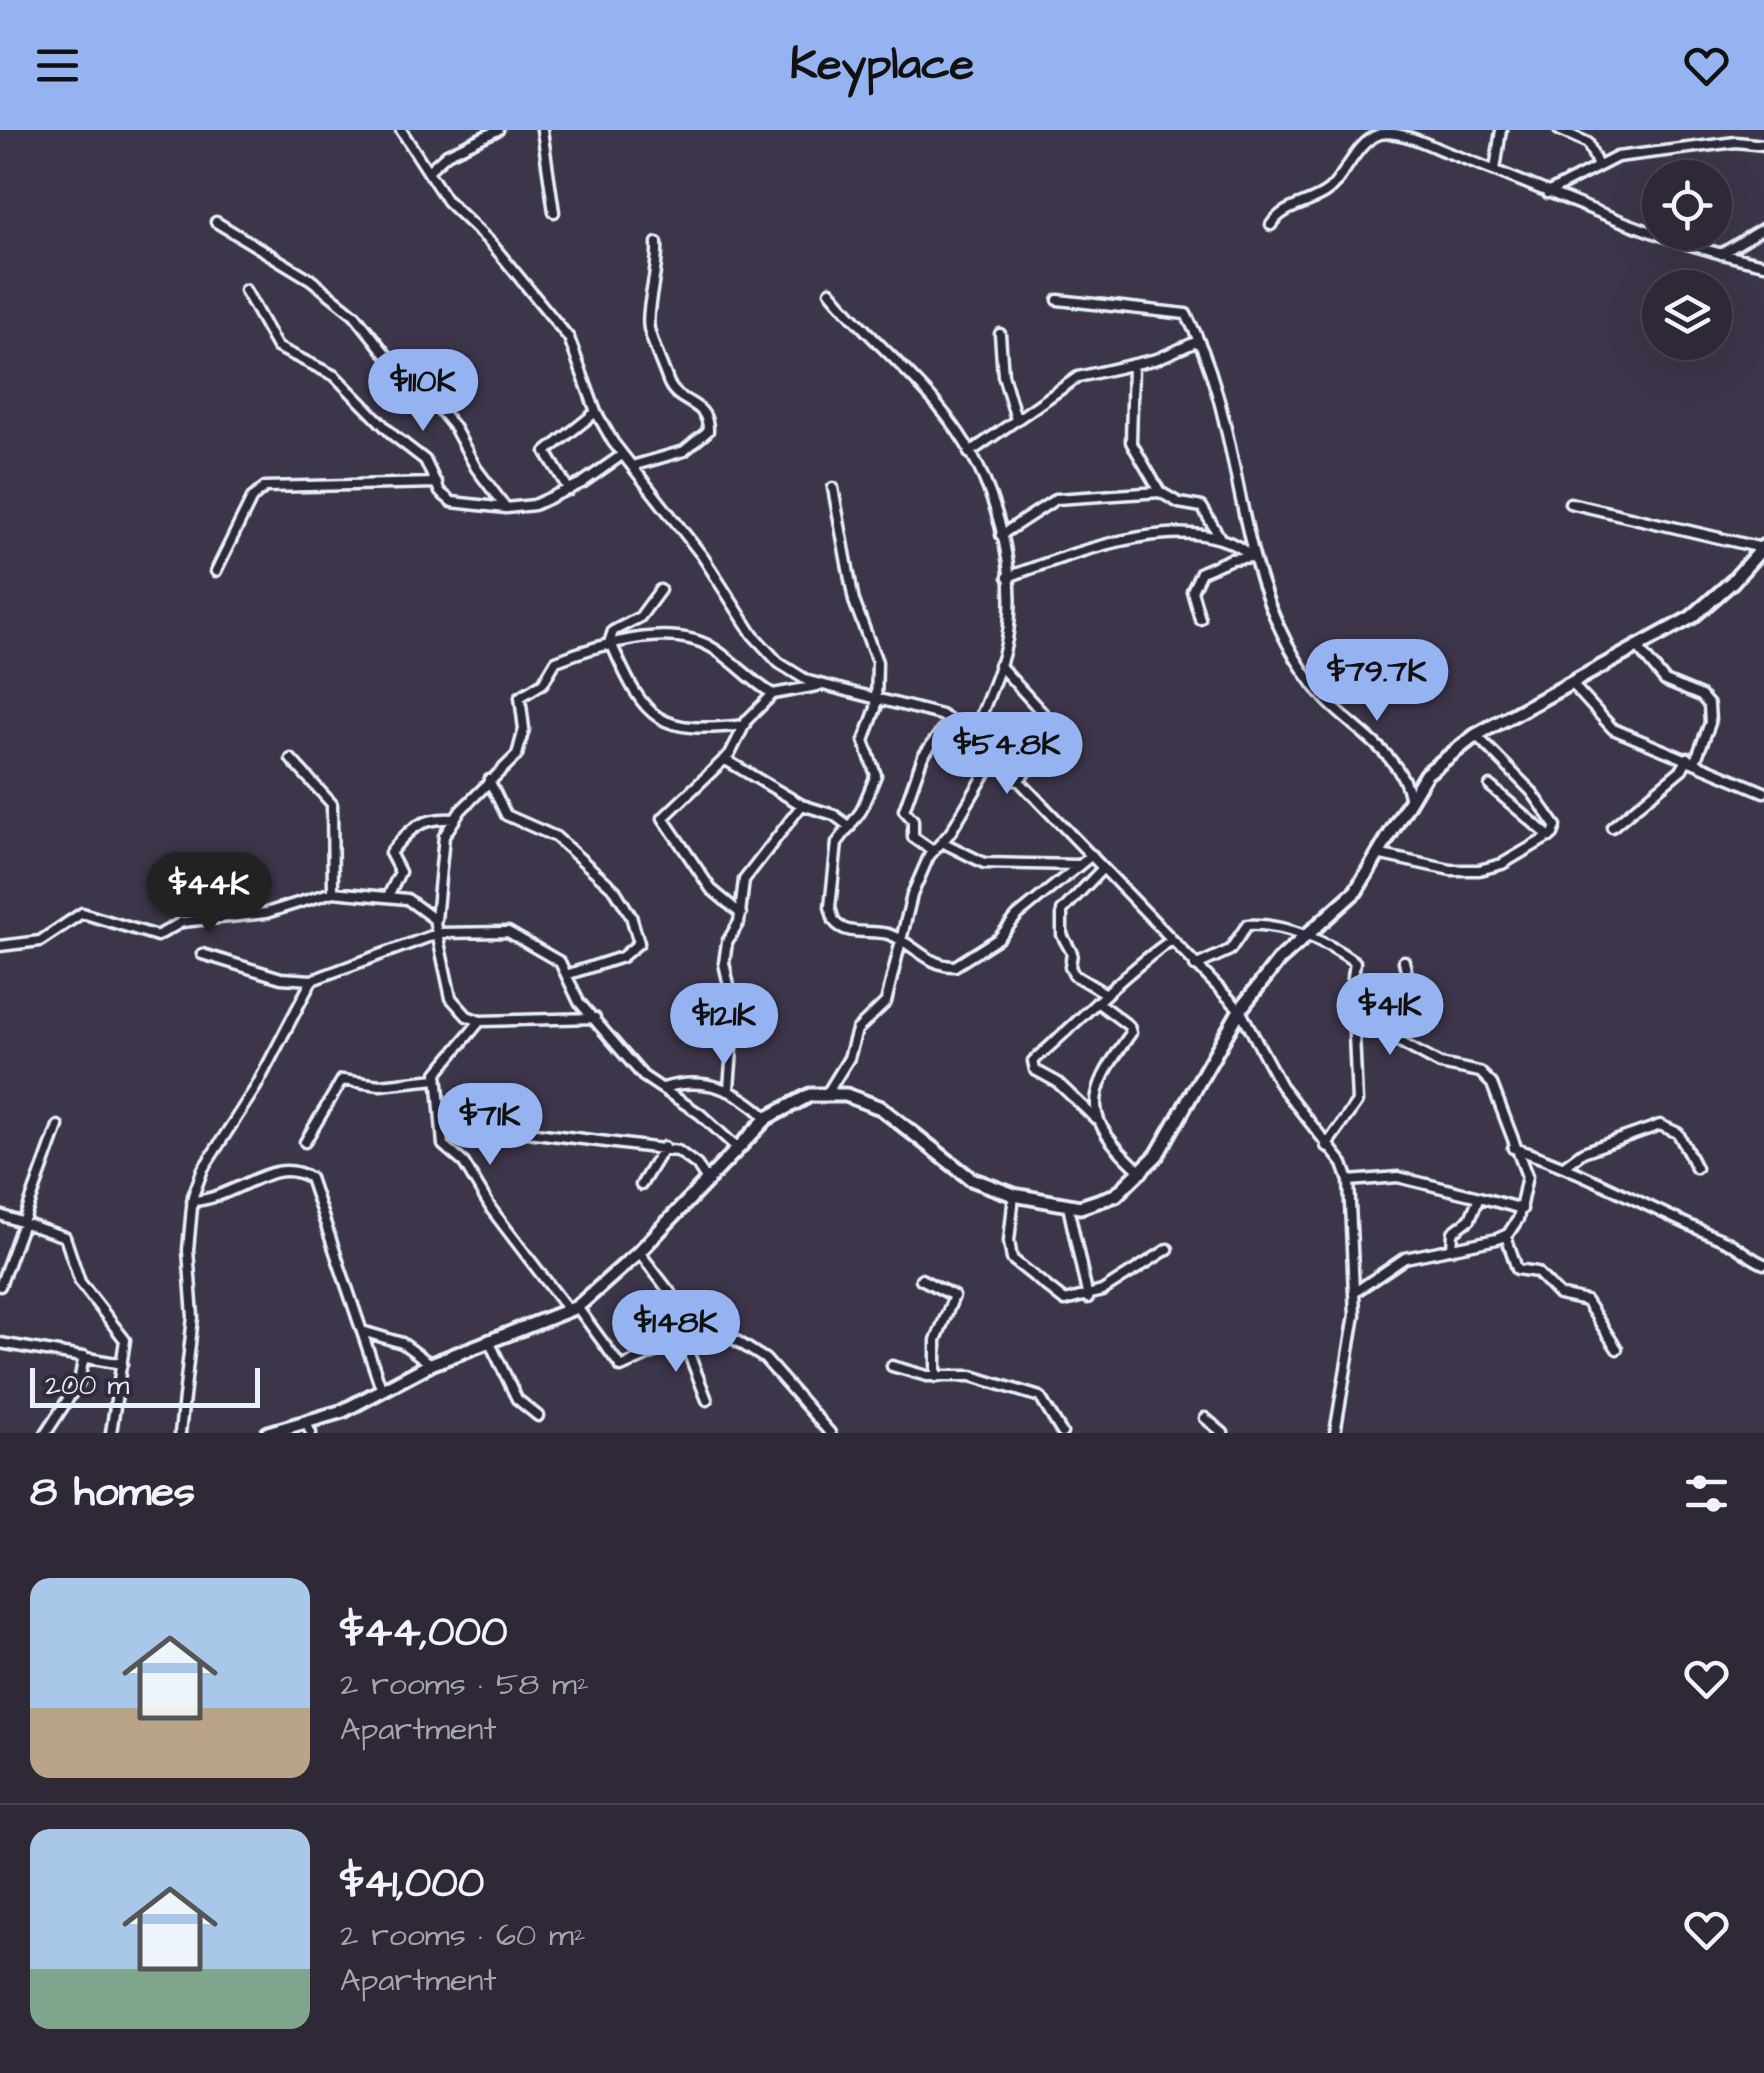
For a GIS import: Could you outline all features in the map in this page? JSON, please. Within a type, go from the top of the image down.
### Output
[{"type":"main road","points":[[268,1433],[308,1428],[431,1364],[573,1309],[639,1252],[708,1182],[736,1147],[767,1118],[793,1101],[828,1092],[881,1108],[971,1179],[1014,1195],[1068,1206],[1106,1199],[1142,1174],[1178,1123],[1240,1010],[1304,936],[1346,903],[1408,797],[1426,774],[1476,735],[1692,616],[1763,547]]},
{"type":"street","points":[[401,130],[447,201],[491,242],[570,338],[596,412],[622,454],[703,556],[753,635],[779,663],[821,686],[950,720],[974,734],[1240,1010],[1280,1086],[1343,1164],[1349,1181],[1356,1292],[1348,1368],[1335,1433]]},
{"type":"street","points":[[428,171],[447,154],[498,130]]},
{"type":"street","points":[[542,130],[554,212]]},
{"type":"street","points":[[1495,170],[1501,130]]},
{"type":"street","points":[[1559,130],[1586,141],[1597,164]]},
{"type":"street","points":[[1730,130],[1736,142]]},
{"type":"street","points":[[1271,225],[1283,210],[1326,193],[1370,140],[1387,132],[1720,255],[1764,264]]},
{"type":"street","points":[[1547,194],[1616,157],[1736,142],[1764,145]]},
{"type":"street","points":[[216,222],[310,278],[356,315],[403,376],[437,405],[506,508]]},
{"type":"street","points":[[1720,255],[1764,228]]},
{"type":"street","points":[[632,466],[684,451],[708,431],[707,417],[699,405],[684,400],[669,385],[650,331],[658,267],[656,243]]},
{"type":"street","points":[[245,290],[277,347],[336,376],[394,436],[425,460],[436,483],[452,502],[506,508],[534,505],[569,490],[622,454]]},
{"type":"street","points":[[830,291],[940,409],[969,453],[1001,535],[1009,619],[999,665],[974,734]]},
{"type":"street","points":[[1058,300],[1183,311],[1219,391],[1254,557],[1268,601],[1302,670],[1327,701],[1402,771],[1408,797]]},
{"type":"street","points":[[1000,334],[1003,375],[1016,419]]},
{"type":"street","points":[[969,453],[1078,378],[1134,365],[1198,342]]},
{"type":"street","points":[[1134,365],[1132,442],[1160,492],[1179,503],[1202,507],[1219,536],[1254,557]]},
{"type":"street","points":[[569,490],[546,452],[596,412]]},
{"type":"street","points":[[216,570],[252,498],[265,487],[436,483]]},
{"type":"street","points":[[833,488],[854,601],[874,650],[876,698],[864,741],[876,776],[837,843],[830,907],[834,921],[847,931],[881,932],[902,940],[932,961],[955,966],[999,938],[1017,916],[1092,855]]},
{"type":"street","points":[[1001,535],[1049,500],[1160,492]]},
{"type":"street","points":[[1570,502],[1763,547]]},
{"type":"street","points":[[1008,577],[1126,540],[1219,536]]},
{"type":"street","points":[[1200,619],[1192,590],[1200,572],[1231,559],[1254,557]]},
{"type":"street","points":[[660,590],[640,617],[613,632],[610,645],[630,686],[658,718],[686,728],[745,725]]},
{"type":"street","points":[[594,1018],[480,1020],[461,1011],[451,998],[438,929],[440,850],[454,819],[489,780],[506,769],[520,747],[524,721],[520,697],[544,683],[556,661],[644,639],[700,642],[773,694]]},
{"type":"street","points":[[1612,827],[1691,760],[1710,724],[1709,705],[1701,696],[1665,681],[1638,648]]},
{"type":"street","points":[[999,665],[1059,731],[1018,781]]},
{"type":"street","points":[[1572,684],[1613,729],[1764,792]]},
{"type":"street","points":[[741,914],[711,890],[663,818],[724,759],[745,725],[773,694],[821,686]]},
{"type":"street","points":[[933,851],[913,837],[913,820],[904,810],[923,756],[950,720]]},
{"type":"street","points":[[1377,854],[1451,870],[1479,870],[1502,864],[1550,837],[1556,826],[1544,805],[1476,735]]},
{"type":"street","points":[[828,1092],[848,1058],[857,1030],[886,1002],[890,971],[912,895],[933,851],[996,756]]},
{"type":"street","points":[[291,759],[332,804],[333,892]]},
{"type":"street","points":[[724,759],[802,805],[834,815],[850,826]]},
{"type":"street","points":[[1402,771],[1426,774]]},
{"type":"street","points":[[489,780],[510,818],[556,837],[615,890],[638,932],[639,943],[629,954],[569,974]]},
{"type":"street","points":[[1490,786],[1550,837]]},
{"type":"street","points":[[728,1088],[734,1012],[724,956],[741,914],[744,880],[802,805]]},
{"type":"street","points":[[388,896],[400,872],[390,853],[410,828],[419,822],[454,819]]},
{"type":"street","points":[[942,842],[984,863],[1078,866]]},
{"type":"street","points":[[1104,868],[1064,906],[1061,929],[1074,975],[1106,994]]},
{"type":"street","points":[[0,946],[40,941],[82,913],[157,936],[182,922],[266,913],[333,892],[388,896],[418,904],[438,929]]},
{"type":"street","points":[[1195,966],[1230,950],[1247,926],[1274,925],[1355,962],[1350,1001],[1354,1009],[1358,1102],[1326,1146]]},
{"type":"street","points":[[202,954],[280,978],[312,980],[438,929],[508,932],[554,958],[569,974],[573,991],[643,1076],[700,1114],[736,1147]]},
{"type":"street","points":[[1142,1174],[1096,1120],[1032,1064],[1133,966],[1170,941]]},
{"type":"street","points":[[1392,1038],[1412,997],[1404,961]]},
{"type":"street","points":[[180,1433],[192,1317],[188,1250],[192,1201],[203,1169],[256,1087],[312,980]]},
{"type":"street","points":[[1096,1120],[1093,1103],[1098,1086],[1131,1030],[1098,1002]]},
{"type":"street","points":[[1354,1009],[1392,1038],[1449,1068],[1486,1075],[1526,1176],[1522,1209],[1506,1236],[1405,1258],[1356,1292]]},
{"type":"street","points":[[480,1020],[442,1065],[436,1079],[443,1145],[464,1162],[492,1210],[621,1368],[682,1336],[694,1317]]},
{"type":"street","points":[[305,1142],[342,1080],[380,1085],[436,1079]]},
{"type":"street","points":[[662,1088],[703,1084],[728,1088],[767,1118]]},
{"type":"street","points":[[1564,1166],[1584,1152],[1660,1125],[1678,1133],[1696,1168]]},
{"type":"street","points":[[0,1286],[58,1126]]},
{"type":"street","points":[[496,1128],[664,1147],[684,1153],[708,1182]]},
{"type":"street","points":[[640,1186],[664,1147]]},
{"type":"street","points":[[1514,1148],[1564,1166],[1672,1220],[1724,1240],[1764,1264]]},
{"type":"street","points":[[192,1201],[228,1196],[274,1171],[300,1171],[310,1178],[381,1388]]},
{"type":"street","points":[[1349,1181],[1398,1178],[1522,1209]]},
{"type":"street","points":[[1014,1195],[1009,1241],[1012,1259],[1059,1298],[1088,1298],[1168,1249]]},
{"type":"street","points":[[1452,1249],[1453,1232],[1470,1219],[1479,1197]]},
{"type":"street","points":[[1068,1206],[1088,1298]]},
{"type":"street","points":[[0,1215],[65,1237],[80,1282],[122,1332],[122,1364],[111,1433]]},
{"type":"street","points":[[1506,1236],[1516,1269],[1537,1272],[1559,1295],[1586,1301],[1617,1349]]},
{"type":"street","points":[[639,1252],[694,1317],[765,1360],[830,1433]]},
{"type":"street","points":[[920,1279],[954,1296],[936,1340],[936,1377]]},
{"type":"street","points":[[362,1330],[402,1343],[431,1364]]},
{"type":"street","points":[[682,1336],[707,1400]]},
{"type":"street","points":[[0,1344],[122,1364]]},
{"type":"street","points":[[490,1344],[517,1400],[538,1416]]},
{"type":"street","points":[[46,1433],[80,1382],[84,1356]]},
{"type":"street","points":[[892,1366],[936,1377],[972,1376],[1040,1397],[1062,1433]]},
{"type":"street","points":[[1205,1418],[1223,1433]]}]
